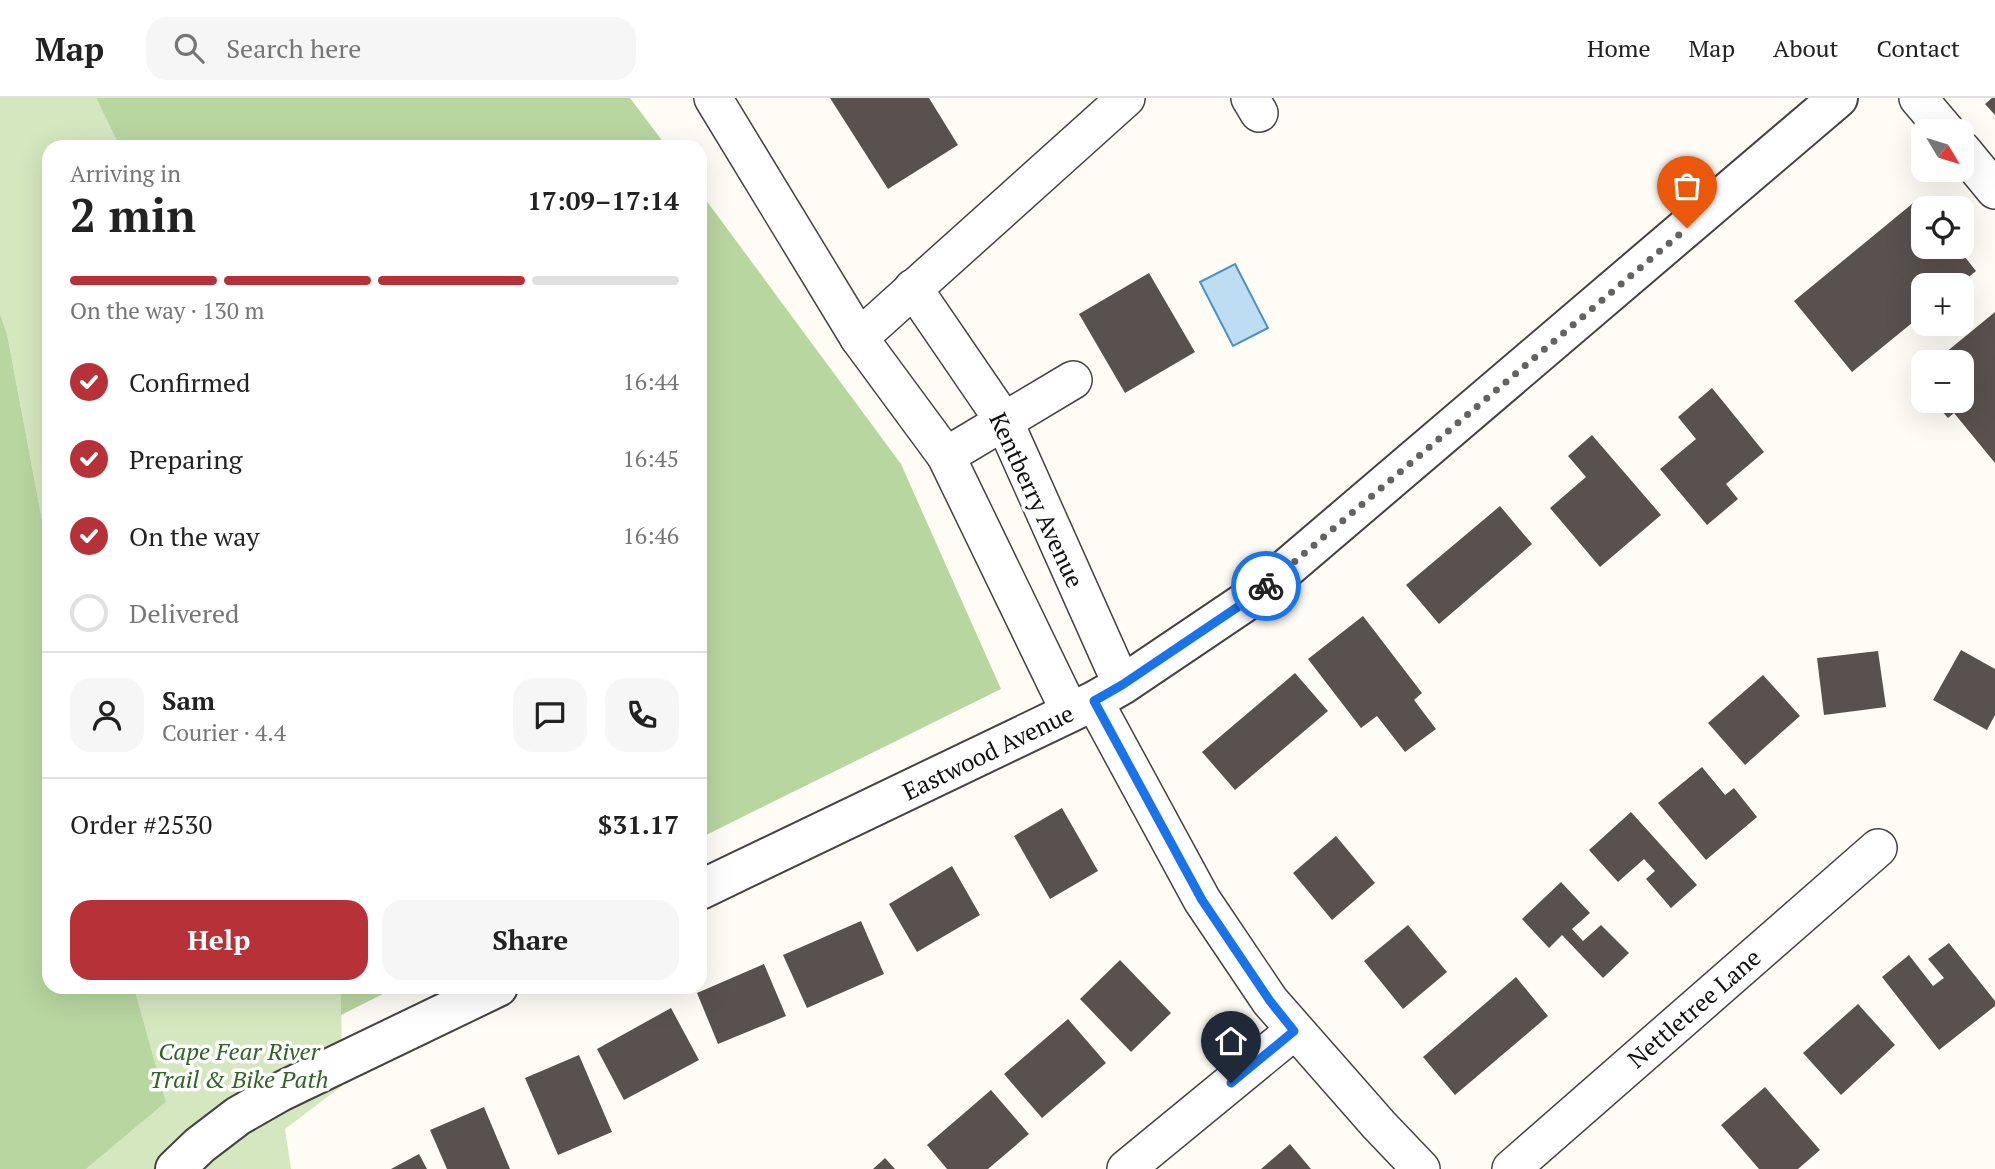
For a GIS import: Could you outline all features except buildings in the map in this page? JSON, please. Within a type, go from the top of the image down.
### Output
[{"type":"street","points":[[713,98],[859,338],[946,456],[1095,699],[1202,900],[1270,1001],[1294,1031],[1421,1169]]},
{"type":"street","points":[[859,338],[1126,98]]},
{"type":"street","name":"Eastwood Avenue","points":[[707,887],[1095,699],[1254,596],[1838,98]]},
{"type":"street","points":[[1918,98],[1936,119]]},
{"type":"street","points":[[1974,165],[1995,190]]},
{"type":"street","name":"Kentberry Avenue","points":[[913,288],[1003,421],[1095,699]]},
{"type":"street","points":[[946,456],[1073,380]]},
{"type":"street","name":"Nettletree Lane","points":[[1511,1169],[1878,848]]},
{"type":"street","points":[[175,1169],[200,1145],[238,1116],[280,1092],[483,994]]},
{"type":"street","points":[[1126,1169],[1294,1031]]},
{"type":"green space","points":[[0,98],[96,98],[117,140],[42,140],[42,520],[7,334],[0,314]]},
{"type":"green space","points":[[96,98],[630,98],[662,140],[117,140]]},
{"type":"green space","points":[[707,201],[901,464],[1001,689],[707,835]]},
{"type":"green space","points":[[0,314],[7,334],[42,520],[42,994],[136,994],[166,1102],[86,1169],[0,1169]]},
{"type":"green space","name":"Cape Fear River Trail & Bike Path","points":[[136,994],[341,994],[342,1086],[285,1129],[291,1169],[86,1169],[166,1102]]},
{"type":"green space","points":[[341,994],[383,994],[341,1015]]},
{"type":"water","points":[[1235,264],[1268,328],[1233,346],[1200,282]]},
{"type":"way so far","points":[[1266,586],[1687,228]]},
{"type":"route","points":[[1231,1083],[1294,1031],[1270,1001],[1202,900],[1094,701],[1122,685],[1266,586]]}]
